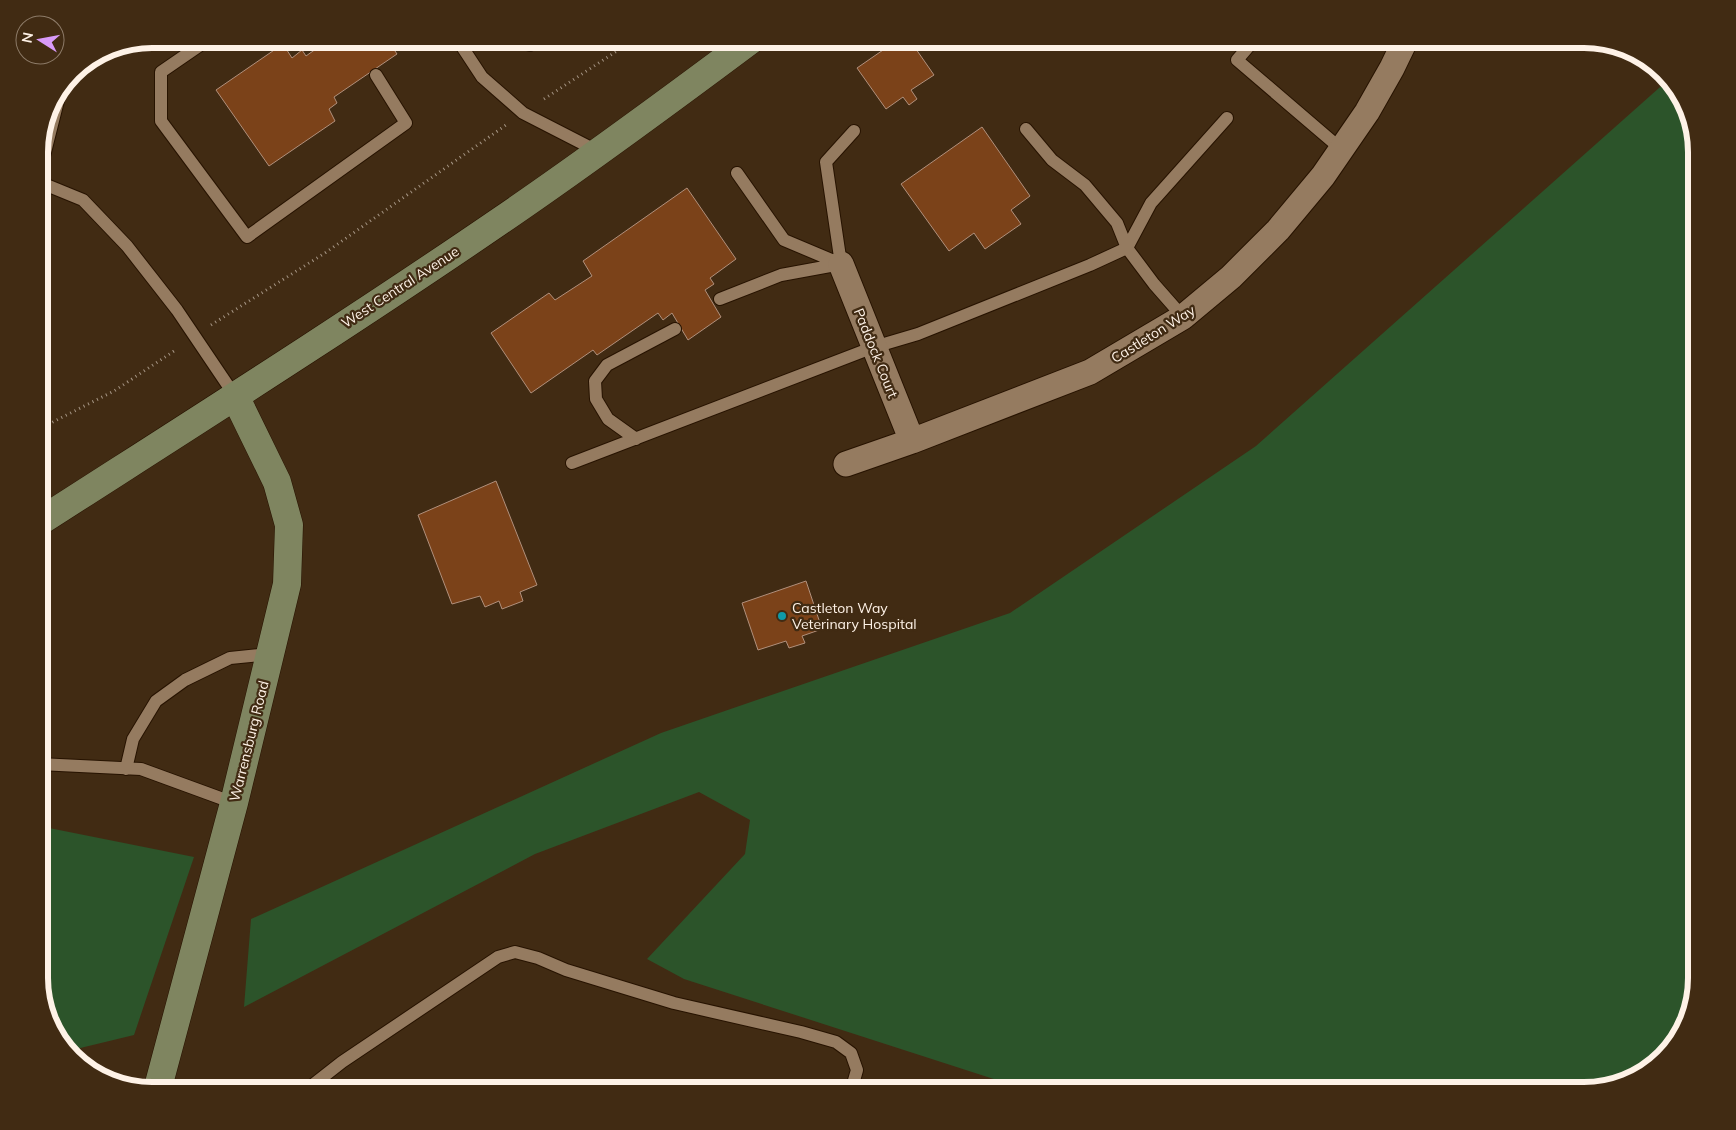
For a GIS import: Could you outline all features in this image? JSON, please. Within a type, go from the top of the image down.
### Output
[{"type":"main road","name":"West Central Avenue","points":[[48,516],[499,222],[599,152],[740,48]]},
{"type":"main road","name":"Warrensburg Road","points":[[159,1082],[234,803],[287,584],[288,525],[277,482],[235,396]]},
{"type":"street","name":"Castleton Way","points":[[846,464],[912,441],[1090,372],[1183,317],[1231,277],[1278,230],[1323,176],[1367,112],[1402,48]]},
{"type":"street","name":"Paddock Court","points":[[841,264],[912,441]]},
{"type":"lane","points":[[196,48],[161,72],[161,121],[247,237],[406,123],[376,75]]},
{"type":"lane","points":[[462,48],[482,77],[523,114],[599,152]]},
{"type":"lane","points":[[1248,48],[1237,60],[1341,149]]},
{"type":"lane","points":[[48,140],[55,113]]},
{"type":"lane","points":[[572,463],[874,347],[918,334],[1090,265],[1127,248],[1151,203],[1226,118]]},
{"type":"lane","points":[[1026,129],[1052,160],[1085,185],[1117,223],[1127,248],[1154,284],[1183,317]]},
{"type":"lane","points":[[841,264],[826,162],[854,131]]},
{"type":"lane","points":[[737,173],[784,240],[841,264]]},
{"type":"lane","points":[[48,186],[83,200],[127,246],[177,310],[235,396]]},
{"type":"lane","points":[[720,299],[781,275],[841,264]]},
{"type":"lane","points":[[636,438],[608,419],[596,399],[595,381],[607,365],[675,329]]},
{"type":"lane","points":[[126,769],[133,738],[156,701],[185,680],[230,658],[270,654]]},
{"type":"lane","points":[[48,765],[141,769],[234,803]]},
{"type":"lane","points":[[316,1082],[342,1062],[498,957],[515,952],[674,1004],[801,1032],[836,1042],[851,1053],[858,1070],[854,1082]]},
{"type":"path","points":[[48,424],[114,391],[222,318],[325,253],[523,114],[622,48]]},
{"type":"green space","points":[[1664,84],[1678,105],[1687,131],[1688,144],[1688,993],[1678,1025],[1671,1037],[1643,1065],[1631,1072],[1599,1082],[1003,1082],[684,979],[647,959],[745,854],[750,820],[699,792],[535,854],[244,1007],[251,919],[661,733],[1010,613],[1256,446]]},
{"type":"green space","points":[[48,828],[194,857],[134,1035],[75,1049],[61,1031],[55,1019],[48,993]]},
{"type":"building","points":[[277,48],[286,48],[292,58],[302,50],[306,56],[317,48],[393,48],[397,54],[334,97],[337,103],[329,109],[335,121],[269,166],[216,90]]},
{"type":"building","points":[[886,48],[915,48],[934,75],[911,90],[917,99],[909,105],[903,97],[886,109],[857,68]]},
{"type":"building","points":[[982,127],[1030,196],[1011,210],[1021,224],[985,249],[974,233],[949,251],[901,184]]},
{"type":"building","points":[[687,188],[736,259],[710,278],[714,284],[705,290],[721,317],[688,340],[672,313],[663,320],[658,313],[597,355],[593,350],[531,393],[491,333],[549,293],[555,300],[592,276],[583,261]]},
{"type":"building","points":[[496,481],[537,585],[520,592],[523,601],[502,609],[499,601],[485,607],[480,596],[452,604],[418,515]]},
{"type":"building","name":"Castleton Way Veterinary Hospital","points":[[806,581],[822,629],[802,636],[805,643],[789,648],[786,641],[758,650],[742,603]]},
{"type":"place","name":"Castleton Way Veterinary Hospital","points":[[782,616]]}]
